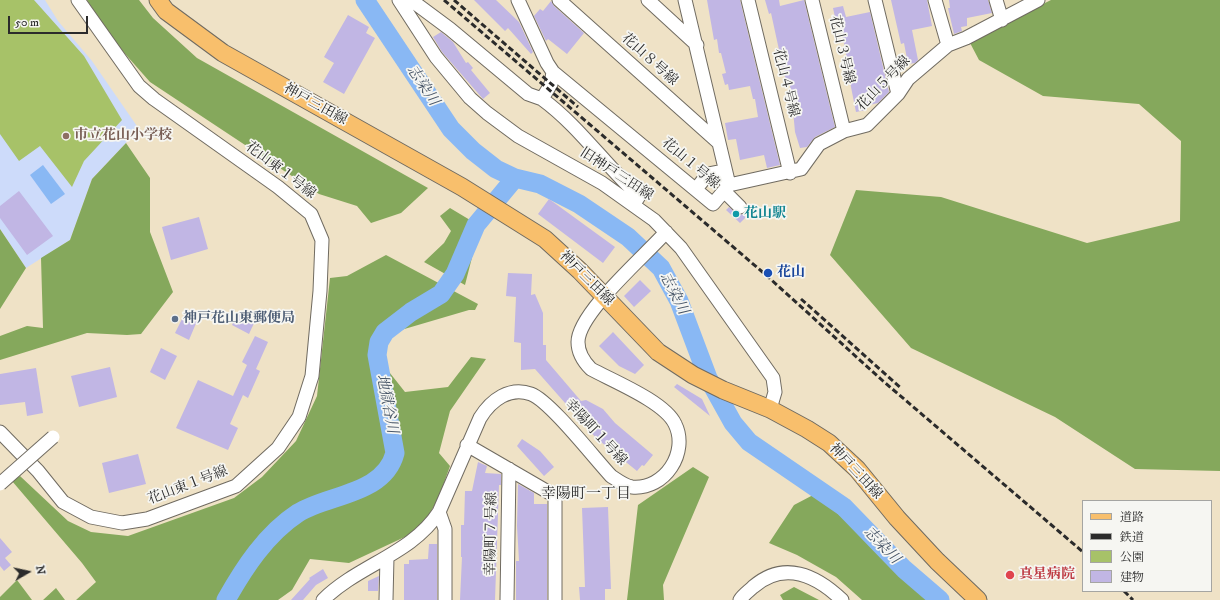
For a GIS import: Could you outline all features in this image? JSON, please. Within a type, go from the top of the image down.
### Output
[{"type":"main road","name":"神戸三田線","points":[[158,0],[166,12],[223,53],[473,194],[545,240],[580,271],[604,298],[658,352],[693,375],[770,410],[807,429],[844,456],[921,544],[953,578],[978,600]]},
{"type":"street","name":"花山東１号線","points":[[0,432],[38,471],[63,502],[91,518],[122,523],[141,520],[236,486],[241,482],[278,448],[299,417],[312,376],[320,291],[322,240],[311,214],[278,187],[154,99],[139,86],[78,0]]},
{"type":"street","name":"旧神戸三田線","points":[[399,0],[440,62],[470,98],[487,113],[518,136],[578,168],[634,204],[654,220],[681,248],[773,378],[775,392],[770,410]]},
{"type":"street","points":[[411,0],[450,29],[528,94],[542,99],[558,111],[610,165],[621,180],[639,196],[634,204]]},
{"type":"street","points":[[518,0],[547,63],[553,72],[551,84],[542,99]]},
{"type":"street","points":[[648,0],[697,45]]},
{"type":"street","name":"花山１号線","points":[[553,72],[713,204],[727,189],[719,143],[686,0]]},
{"type":"street","name":"花山４号線","points":[[748,0],[790,173]]},
{"type":"street","name":"花山３号線","points":[[812,0],[844,131]]},
{"type":"street","points":[[872,0],[875,0],[898,94]]},
{"type":"street","points":[[935,0],[948,45]]},
{"type":"street","points":[[996,0],[1002,20]]},
{"type":"street","name":"花山５号線","points":[[727,189],[801,169],[819,144],[844,131],[867,125],[898,94],[908,79],[948,45],[1002,20],[1038,0]]},
{"type":"street","name":"花山８号線","points":[[562,1],[719,143]]},
{"type":"street","points":[[696,189],[708,174],[718,172],[727,189],[740,207]]},
{"type":"street","name":"幸陽町１号線","points":[[327,598],[355,575],[416,539],[430,526],[439,512],[480,418],[487,406],[502,395],[513,392],[533,394],[544,403],[610,476],[621,483],[632,487],[642,486],[660,479],[667,472],[679,454],[675,423],[658,405],[591,369],[583,361],[579,351],[578,341],[581,330],[589,316],[666,232]]},
{"type":"street","points":[[0,484],[53,437]]},
{"type":"street","points":[[467,445],[555,496],[555,600]]},
{"type":"street","name":"幸陽町７号線","points":[[507,600],[509,469]]},
{"type":"street","points":[[439,512],[445,529],[445,600]]},
{"type":"street","points":[[386,600],[387,557]]},
{"type":"street","points":[[740,600],[762,579],[775,574],[794,572],[807,575],[815,579],[842,600]]},
{"type":"shaded area","name":"市立花山小学校","points":[[0,0],[45,0],[58,21],[92,61],[139,129],[92,179],[70,240],[26,268],[0,229]]},
{"type":"green space","points":[[0,0],[34,0],[84,56],[122,120],[84,161],[72,187],[40,146],[19,161],[0,134]]},
{"type":"green space","points":[[87,0],[139,0],[153,18],[197,58],[428,188],[401,213],[371,223],[357,206],[319,194],[150,82],[112,39]]},
{"type":"green space","points":[[1051,0],[1220,0],[1220,471],[1135,469],[1055,417],[911,348],[830,255],[856,190],[941,197],[1087,243],[1180,221],[1181,141],[1139,104],[1043,96],[979,60],[969,41]]},
{"type":"green space","points":[[126,143],[150,178],[150,232],[173,292],[141,334],[127,335],[87,333],[0,360],[0,336],[27,326],[43,328],[41,258],[70,240],[92,179]]},
{"type":"green space","points":[[450,208],[480,226],[465,285],[424,262],[444,243],[451,231],[440,216]]},
{"type":"green space","points":[[0,229],[26,268],[0,309]]},
{"type":"green space","points":[[386,255],[478,304],[475,310],[469,310],[401,330],[386,341],[386,368],[405,392],[448,387],[471,357],[486,359],[450,411],[439,453],[450,466],[439,497],[426,520],[409,535],[349,563],[310,559],[292,590],[278,600],[76,600],[96,582],[82,563],[12,481],[20,476],[68,521],[91,532],[128,536],[234,498],[262,477],[296,441],[317,396],[330,278],[347,276]]},
{"type":"green space","points":[[693,467],[709,477],[663,585],[664,600],[627,600],[638,505]]},
{"type":"green space","points":[[815,494],[874,545],[927,600],[862,600],[836,577],[797,555],[769,543],[794,505]]},
{"type":"green space","points":[[17,580],[32,600],[0,600],[0,597]]},
{"type":"green space","points":[[794,587],[819,600],[783,600],[780,595]]},
{"type":"green space","points":[[56,588],[65,600],[43,600]]},
{"type":"water","points":[[43,165],[65,194],[51,204],[30,175]]},
{"type":"building","points":[[474,0],[496,0],[519,22],[533,52],[531,54],[508,28],[505,31]]},
{"type":"building","points":[[707,0],[740,0],[780,165],[767,168],[764,155],[740,160],[736,139],[728,140],[725,123],[758,117],[755,99],[753,99],[750,86],[729,90],[728,84],[725,85],[722,74],[726,73],[721,53],[719,53],[717,39],[714,40]]},
{"type":"building","points":[[765,0],[779,0],[780,6],[804,0],[835,127],[815,137],[807,147],[800,148],[795,132],[793,110],[795,109],[789,82],[786,82],[771,13],[769,14]]},
{"type":"building","points":[[891,0],[927,0],[932,26],[912,30],[918,60],[915,63],[908,64],[904,43],[901,44]]},
{"type":"building","points":[[949,0],[988,0],[992,13],[967,18],[967,26],[961,27],[962,31],[954,34],[948,8],[950,8]]},
{"type":"building","points":[[551,1],[554,6],[584,33],[567,54],[548,39],[546,41],[534,16],[540,9],[543,11]]},
{"type":"building","points":[[843,6],[846,17],[870,12],[889,92],[878,103],[865,106],[866,110],[856,112],[846,62],[846,52],[839,21],[836,22],[833,8]]},
{"type":"building","points":[[348,15],[369,27],[366,33],[375,38],[344,94],[323,82],[334,63],[324,57]]},
{"type":"building","points":[[441,32],[453,42],[466,63],[468,62],[473,68],[471,70],[490,93],[483,99],[442,52],[433,37]]},
{"type":"building","points":[[19,191],[53,236],[27,255],[0,218],[0,206]]},
{"type":"building","points":[[549,199],[615,247],[603,263],[538,214]]},
{"type":"building","points":[[729,207],[738,215],[743,214],[746,217],[740,223],[726,210]]},
{"type":"building","points":[[199,217],[208,249],[171,260],[162,227]]},
{"type":"building","points":[[508,273],[532,274],[531,295],[535,294],[543,313],[543,345],[546,345],[546,360],[581,401],[586,400],[603,409],[615,423],[653,455],[644,466],[642,465],[637,471],[596,438],[535,369],[521,370],[521,343],[514,342],[516,297],[506,296]]},
{"type":"building","points":[[640,280],[651,291],[634,307],[624,296]]},
{"type":"building","points":[[238,312],[255,321],[249,334],[232,325]]},
{"type":"building","points":[[184,315],[197,321],[189,340],[175,333]]},
{"type":"building","points":[[613,332],[644,365],[635,374],[619,366],[599,346]]},
{"type":"building","points":[[255,336],[268,342],[256,369],[260,371],[248,398],[243,395],[230,424],[238,428],[228,450],[176,428],[198,380],[233,396],[247,365],[242,362]]},
{"type":"building","points":[[161,348],[177,356],[165,380],[150,372]]},
{"type":"building","points":[[110,367],[117,397],[79,407],[71,376]]},
{"type":"building","points":[[36,368],[43,413],[27,416],[25,402],[0,405],[0,374]]},
{"type":"building","points":[[677,384],[702,399],[710,416],[674,387]]},
{"type":"building","points":[[522,439],[540,451],[554,467],[544,476],[517,446]]},
{"type":"building","points":[[138,454],[146,484],[109,493],[102,463]]},
{"type":"building","points":[[478,462],[487,466],[485,473],[501,474],[501,485],[499,485],[495,600],[460,600],[462,557],[461,525],[464,525],[465,491],[472,491]]},
{"type":"building","points":[[518,484],[534,493],[534,504],[547,504],[547,600],[516,600],[516,561],[519,561],[517,526]]},
{"type":"building","points":[[608,507],[611,589],[605,589],[605,600],[580,600],[579,587],[585,587],[582,508]]},
{"type":"building","points":[[0,538],[12,552],[5,558],[11,565],[4,571],[0,566]]},
{"type":"building","points":[[429,544],[437,544],[437,600],[404,600],[404,564],[409,564],[409,560],[428,559]]},
{"type":"building","points":[[323,569],[328,578],[316,585],[303,600],[291,600],[310,579],[309,578]]},
{"type":"building","points":[[379,576],[378,591],[368,591],[368,581]]},
{"type":"waterway","name":"志染川","points":[[365,0],[451,129],[473,151],[496,169],[515,178],[540,184],[579,204],[628,237],[661,268],[679,301],[708,378],[733,423],[749,442],[844,507],[904,569],[940,600]]},
{"type":"waterway","name":"地獄谷川","points":[[226,600],[240,576],[257,552],[286,521],[310,507],[354,492],[379,477],[389,467],[395,453],[377,355],[379,342],[385,332],[411,312],[441,294],[455,274],[476,225],[515,178]]},
{"type":"railway","points":[[444,0],[766,275],[883,381],[1082,551]]},
{"type":"railway","points":[[454,0],[578,107]]},
{"type":"railway","points":[[801,299],[901,388]]},
{"type":"railway","points":[[1125,592],[1133,600]]},
{"type":"place","name":"市立花山小学校","points":[[66,136]]},
{"type":"place","name":"花山駅","points":[[736,214]]},
{"type":"place","name":"花山","points":[[768,273]]},
{"type":"place","name":"神戸花山東郵便局","points":[[175,319]]},
{"type":"place","name":"真星病院","points":[[1010,575]]},
{"type":"district","name":"幸陽町一丁目","points":[[586,495]]}]
